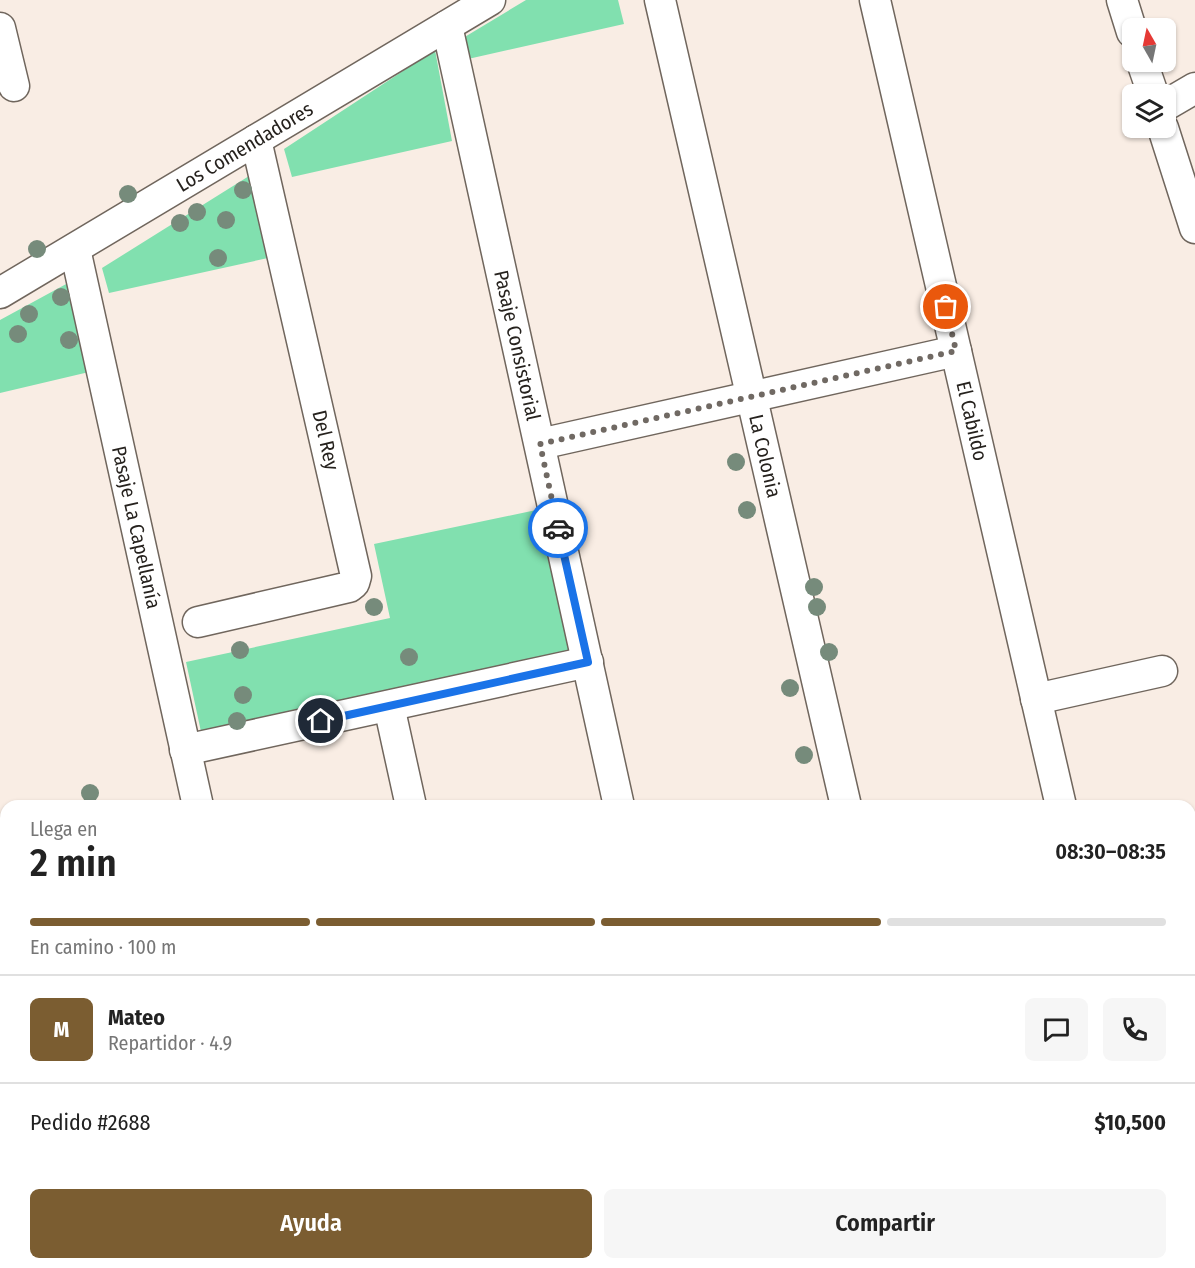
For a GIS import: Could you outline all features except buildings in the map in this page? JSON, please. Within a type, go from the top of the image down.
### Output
[{"type":"street","name":"Los Comendadores","points":[[0,293],[490,0]]},
{"type":"street","name":"La Colonia","points":[[660,0],[845,800]]},
{"type":"street","name":"El Cabildo","points":[[875,0],[1060,800]]},
{"type":"street","points":[[1122,0],[1128,18]]},
{"type":"street","name":"Pasaje Consistorial","points":[[447,26],[618,800]]},
{"type":"street","points":[[0,28],[14,86]]},
{"type":"street","points":[[1176,99],[1195,88]]},
{"type":"street","points":[[1166,138],[1195,228]]},
{"type":"street","name":"Del Rey","points":[[198,622],[349,587],[354,583],[356,576],[256,140]]},
{"type":"street","name":"Pasaje La Capellanía","points":[[75,249],[197,800]]},
{"type":"street","points":[[540,444],[956,351]]},
{"type":"street","points":[[185,750],[588,662]]},
{"type":"street","points":[[1036,699],[1162,671]]},
{"type":"street","points":[[388,706],[410,800]]},
{"type":"green space","points":[[526,0],[618,0],[624,24],[468,59],[463,38]]},
{"type":"green space","points":[[435,50],[452,141],[292,177],[284,149]]},
{"type":"green space","points":[[249,176],[268,258],[109,293],[102,268]]},
{"type":"green space","points":[[68,283],[89,372],[0,393],[0,320]]},
{"type":"green space","points":[[541,509],[574,662],[203,741],[186,662],[390,618],[374,544]]},
{"type":"way so far","points":[[558,528],[540,444],[956,351],[946,307]]},
{"type":"route","points":[[321,721],[588,662],[558,528]]}]
